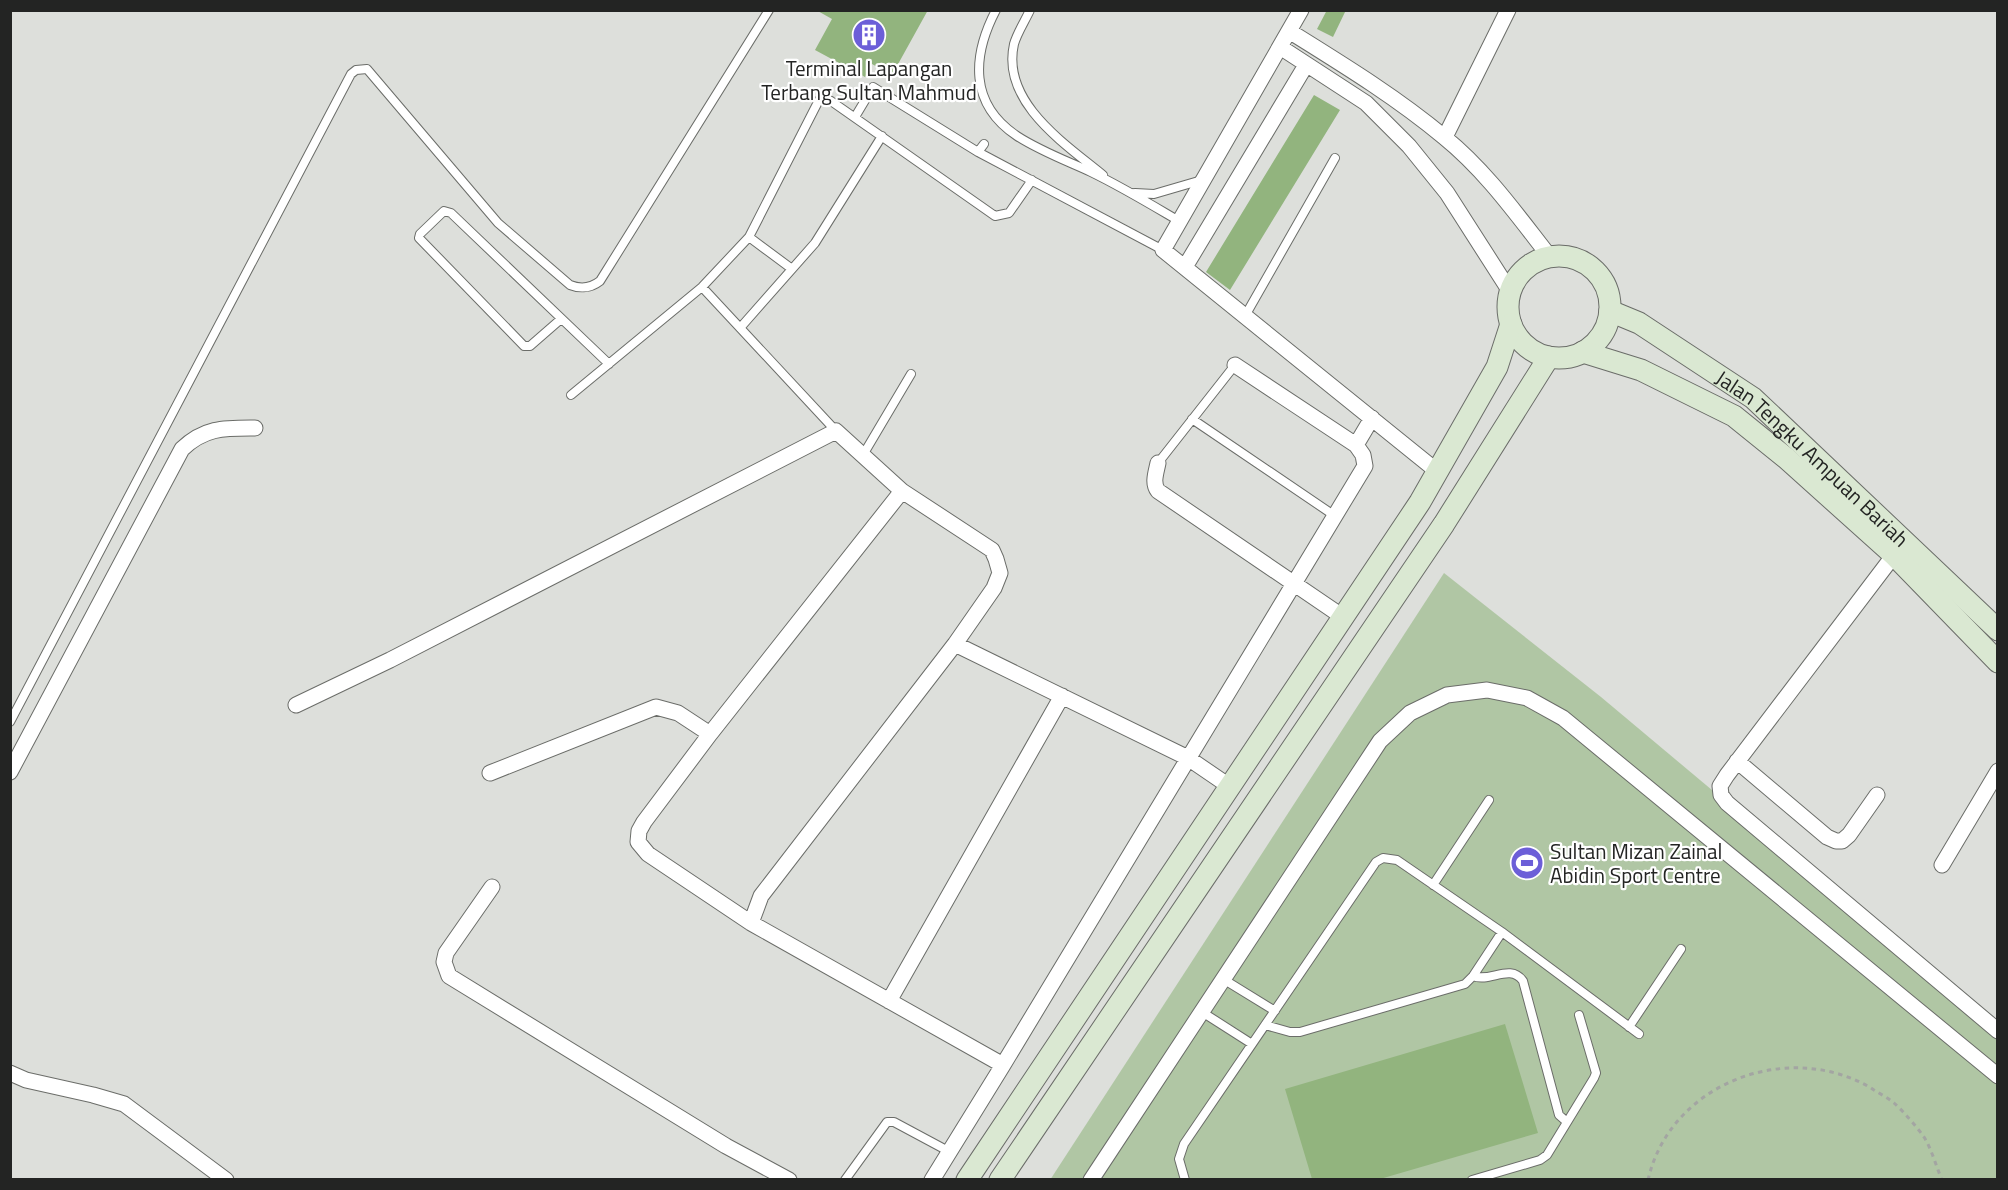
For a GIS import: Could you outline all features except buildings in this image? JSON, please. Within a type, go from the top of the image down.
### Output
[{"type":"main road","points":[[1566,256],[1581,261],[1594,270],[1606,288],[1610,311],[1607,326],[1597,341],[1583,352],[1567,358],[1549,357],[1533,351],[1520,339],[1511,324],[1508,306],[1511,293],[1520,274],[1534,263],[1550,257],[1566,256]]},
{"type":"main road","name":"Jalan Tengku Ampuan Bariah","points":[[1610,311],[1639,322],[1753,398],[1998,630]]},
{"type":"main road","points":[[967,1179],[1420,502],[1497,367],[1511,324]]},
{"type":"main road","name":"Jalan Tengku Ampuan Bariah","points":[[1583,352],[1641,370],[1734,416],[1894,555],[1998,662]]},
{"type":"main road","points":[[1000,1179],[1438,534],[1549,357]]},
{"type":"street","points":[[1301,10],[1163,250],[1438,472]]},
{"type":"street","points":[[1445,137],[1508,10]]},
{"type":"street","points":[[1289,31],[1375,85],[1445,137],[1494,185],[1550,257]]},
{"type":"street","points":[[1280,47],[1366,103],[1409,146],[1447,193],[1511,293]]},
{"type":"street","points":[[1185,267],[1306,64]]},
{"type":"street","points":[[932,1179],[1365,466],[1363,455],[1356,445],[1235,364]]},
{"type":"street","points":[[1356,445],[1372,418]]},
{"type":"street","points":[[10,772],[182,449],[190,442],[220,428],[255,428]]},
{"type":"street","points":[[296,705],[400,655],[836,431],[902,491],[992,550],[1000,573],[994,588],[955,644],[761,896],[752,923]]},
{"type":"street","points":[[1158,464],[1154,481],[1158,491],[1343,617]]},
{"type":"street","points":[[902,491],[710,734],[644,822],[639,831],[638,842],[648,854],[752,923],[1003,1065]]},
{"type":"street","points":[[1894,555],[1737,761],[1720,786],[1721,795],[1727,803],[1998,1031]]},
{"type":"street","points":[[955,644],[1188,758],[1229,786]]},
{"type":"street","points":[[1091,1179],[1380,741],[1410,713],[1428,704],[1447,695],[1487,690],[1527,698],[1563,718],[1998,1076]]},
{"type":"street","points":[[889,1001],[1062,696]]},
{"type":"street","points":[[490,773],[656,707],[678,713],[710,734]]},
{"type":"street","points":[[1737,761],[1827,837],[1836,841],[1842,841],[1849,834],[1877,795]]},
{"type":"street","points":[[1942,865],[1998,771]]},
{"type":"street","points":[[492,887],[446,953],[444,962],[449,976],[726,1146],[789,1179]]},
{"type":"street","points":[[10,1073],[26,1080],[124,1104],[224,1179]]},
{"type":"lane","points":[[10,722],[351,74],[356,70],[367,69],[498,223],[570,285],[577,288],[594,286],[600,281],[769,10]]},
{"type":"lane","points":[[996,10],[981,42],[979,56],[980,83],[990,108],[998,119],[1030,143],[1133,193],[1179,221]]},
{"type":"lane","points":[[1030,10],[1015,42],[1012,61],[1013,75],[1018,89],[1053,134],[1113,183]]},
{"type":"lane","points":[[855,117],[873,87],[978,152],[1163,250]]},
{"type":"lane","points":[[571,395],[702,287],[749,237],[819,100],[831,101],[995,216],[1009,213],[1032,180]]},
{"type":"lane","points":[[740,328],[815,243],[882,136]]},
{"type":"lane","points":[[978,152],[984,144]]},
{"type":"lane","points":[[1245,316],[1335,158]]},
{"type":"lane","points":[[1133,193],[1154,195],[1203,180]]},
{"type":"lane","points":[[561,319],[530,346],[524,346],[419,238],[420,234],[444,211],[451,213],[609,364]]},
{"type":"lane","points":[[749,237],[792,269]]},
{"type":"lane","points":[[702,287],[836,431]]},
{"type":"lane","points":[[1158,464],[1235,364]]},
{"type":"lane","points":[[863,455],[911,374]]},
{"type":"lane","points":[[1192,419],[1335,516]]},
{"type":"lane","points":[[1433,885],[1490,800]]},
{"type":"lane","points":[[1185,1179],[1179,1159],[1180,1152],[1376,862],[1383,858],[1397,860],[1502,932],[1639,1034]]},
{"type":"lane","points":[[1265,1025],[1290,1032],[1300,1032],[1465,984],[1473,976],[1502,932]]},
{"type":"lane","points":[[1629,1027],[1681,949]]},
{"type":"lane","points":[[1473,976],[1481,979],[1513,973],[1523,981],[1559,1115],[1567,1122]]},
{"type":"lane","points":[[1223,979],[1275,1011]]},
{"type":"lane","points":[[1202,1012],[1252,1044]]},
{"type":"lane","points":[[1472,1179],[1544,1158],[1596,1073],[1579,1015]]},
{"type":"lane","points":[[845,1179],[887,1122],[894,1122],[950,1152]]},
{"type":"path","points":[[1648,1179],[1652,1163],[1676,1122],[1712,1090],[1757,1071],[1805,1066],[1852,1077],[1893,1102],[1924,1138],[1942,1179]]},
{"type":"green space","name":"Sultan Mizan Zainal Abidin Sport Centre","points":[[1444,573],[1601,697],[1997,1029],[1997,1179],[1050,1180]]},
{"type":"place","name":"Terminal Lapangan Terbang Sultan Mahmud","points":[[869,35]]},
{"type":"place","name":"Sultan Mizan Zainal Abidin Sport Centre","points":[[1527,863]]}]
